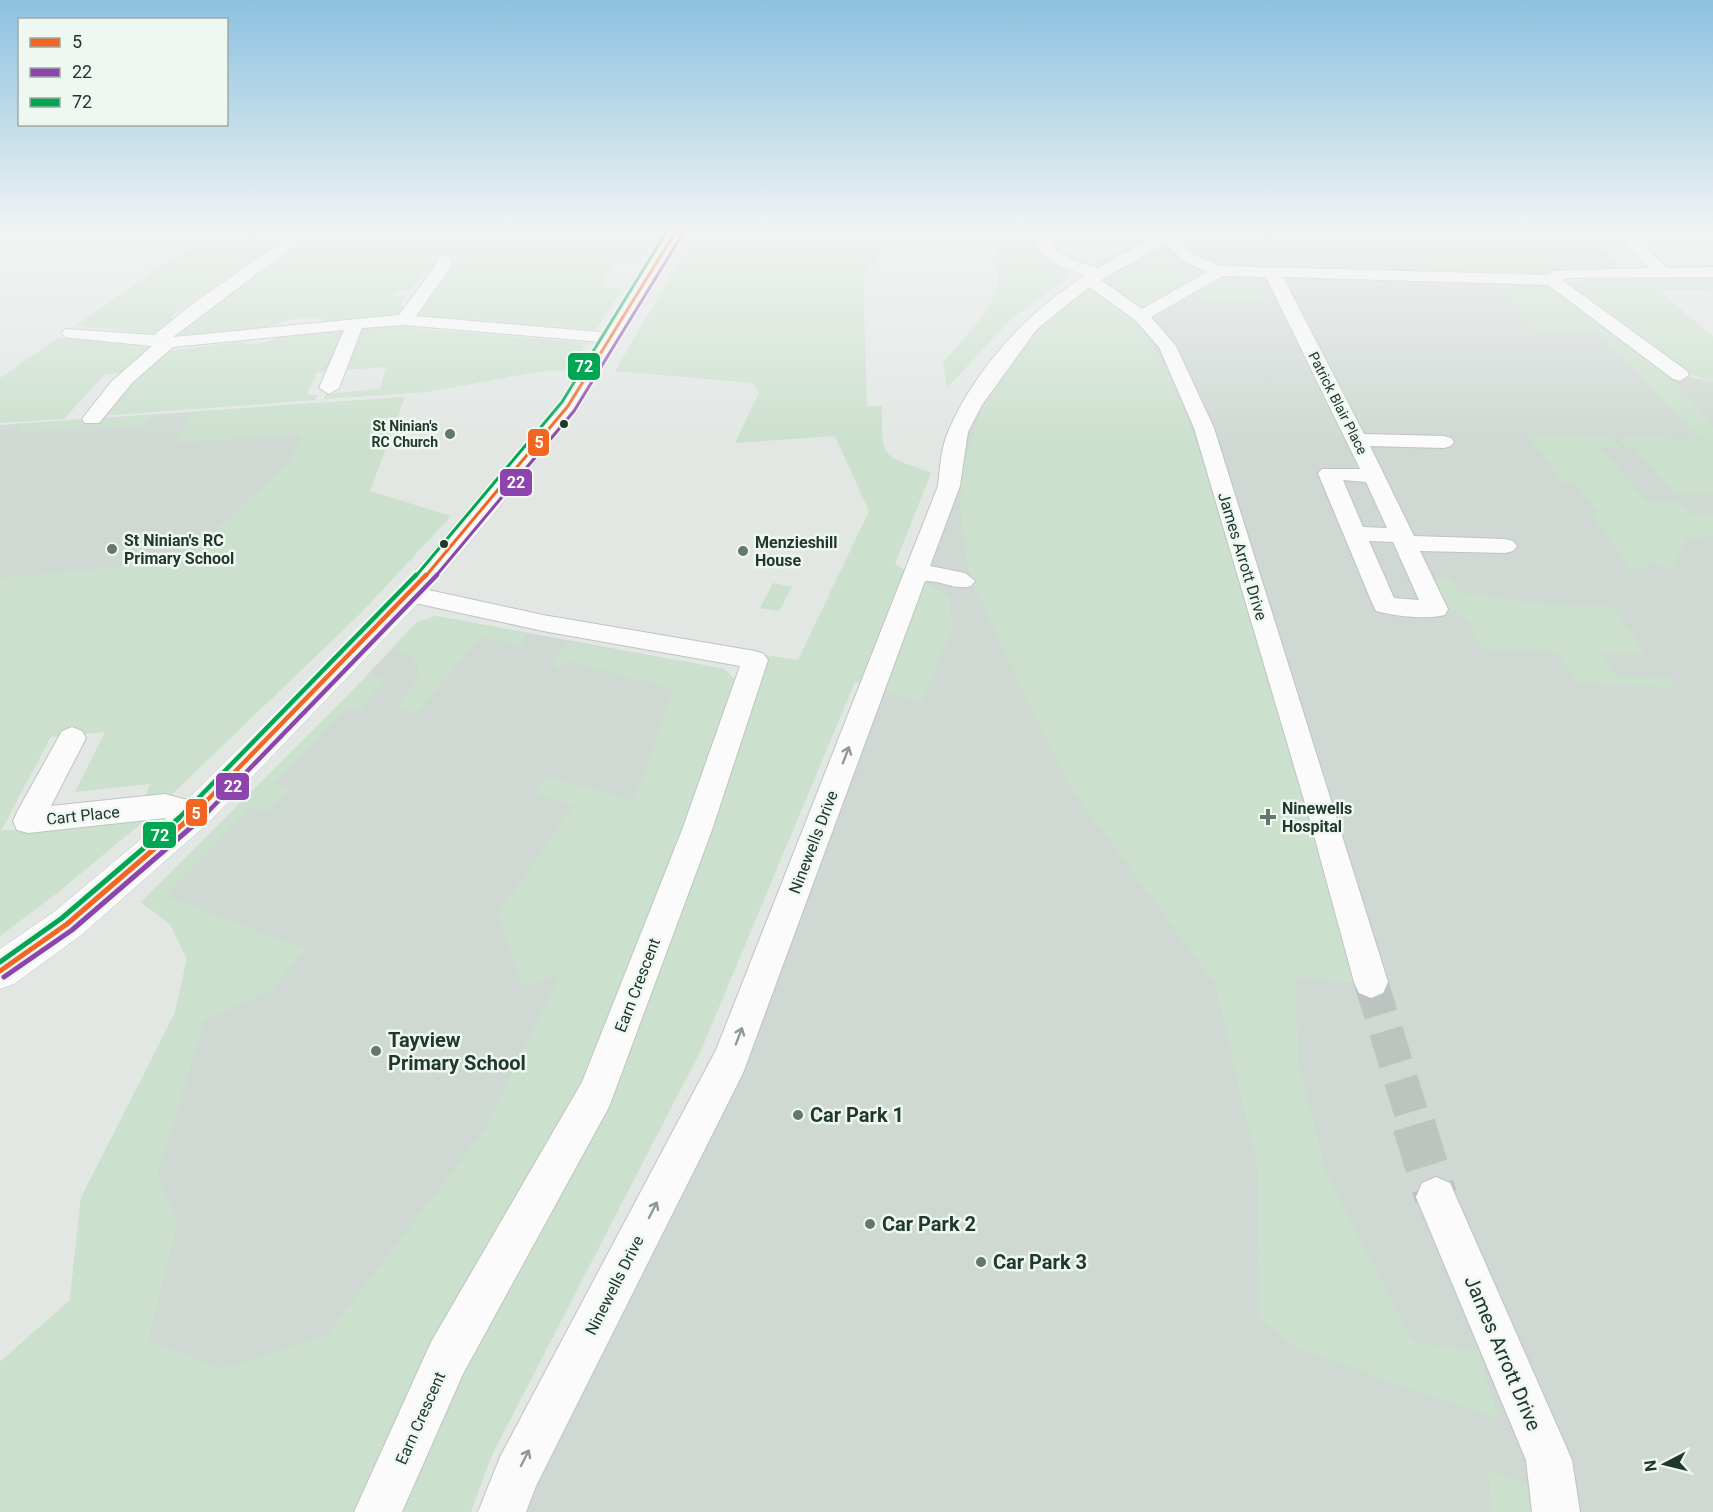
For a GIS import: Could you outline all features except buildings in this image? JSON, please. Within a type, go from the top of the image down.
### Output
[{"type":"street","points":[[92,419],[109,394],[129,372],[207,302]]},
{"type":"street","points":[[404,320],[418,302]]},
{"type":"street","points":[[0,971],[67,924],[195,814],[410,594],[482,512],[568,406],[634,302]]},
{"type":"street","name":"Ninewells Drive","points":[[502,1512],[517,1474],[730,1060],[949,486],[957,433],[989,380],[1039,317],[1061,302]]},
{"type":"street","name":"James Arrott Drive","points":[[1124,302],[1141,316],[1167,346],[1204,428],[1371,982]]},
{"type":"street","points":[[1141,316],[1166,302]]},
{"type":"street","name":"Patrick Blair Place","points":[[1287,302],[1404,539],[1432,576],[1437,609],[1385,605],[1353,533]]},
{"type":"street","points":[[1581,302],[1680,375]]},
{"type":"street","points":[[71,333],[162,342],[404,320],[612,338]]},
{"type":"street","points":[[329,388],[356,323]]},
{"type":"street","points":[[1357,440],[1444,442]]},
{"type":"street","points":[[1374,476],[1329,473],[1353,533],[1504,546]]},
{"type":"street","points":[[915,574],[929,572],[947,574],[963,580]]},
{"type":"street","name":"Earn Crescent","points":[[378,1512],[447,1358],[596,1094],[697,830],[754,660],[543,623],[410,594]]},
{"type":"street","name":"Cart Place","points":[[72,738],[28,821],[165,806],[195,814]]},
{"type":"street","name":"James Arrott Drive","points":[[1436,1197],[1549,1460],[1556,1512]]},
{"type":"shaded area","name":"Ninewells Hospital","points":[[1087,302],[1582,302],[1680,375],[1713,382],[1713,1512],[502,1512],[730,1060],[950,468],[989,380]]},
{"type":"shaded area","name":"St Ninian's RC Primary School","points":[[405,397],[162,601],[0,615],[0,425]]},
{"type":"shaded area","name":"Tayview Primary School","points":[[436,616],[725,669],[426,1360],[0,1512],[0,1362],[70,1300],[81,1198],[175,1013],[187,959],[170,924],[141,902],[306,740],[416,623]]},
{"type":"green space","points":[[111,302],[192,302],[174,314],[171,318],[175,319],[156,334],[75,326]]},
{"type":"green space","points":[[221,302],[401,302],[399,305],[407,308],[399,314],[326,321],[305,318],[266,328],[179,339],[173,336]]},
{"type":"green space","points":[[424,302],[614,302],[596,330],[417,315],[417,311]]},
{"type":"green space","points":[[656,302],[864,302],[867,406],[882,406],[882,437],[887,453],[893,458],[931,473],[895,564],[949,597],[952,628],[922,702],[855,682],[702,1048],[492,1455],[471,1512],[389,1512],[534,1233],[670,944],[760,662],[764,655],[798,660],[869,511],[835,436],[735,443],[759,393],[752,383],[615,371]]},
{"type":"green space","points":[[991,302],[1035,302],[1013,317],[947,388],[943,363]]},
{"type":"green space","points":[[1067,302],[1164,302],[1136,319],[1171,375],[1217,497],[1364,983],[1295,977],[1299,1066],[1326,1172],[1413,1342],[1478,1351],[1499,1420],[1296,1348],[1259,1317],[1258,1169],[1215,984],[1071,788],[999,642],[967,566],[960,506],[963,461],[993,380],[1043,318]]},
{"type":"green space","points":[[1512,302],[1569,302],[1676,384],[1713,427],[1713,494],[1674,493],[1635,448],[1627,448],[1618,437],[1705,439],[1696,435],[1599,333],[1536,331]]},
{"type":"green space","points":[[1588,302],[1672,302],[1713,337],[1713,382],[1689,374]]},
{"type":"green space","points":[[393,326],[587,343],[568,370],[543,371],[427,392],[324,399],[326,394],[380,389],[386,367],[344,370],[361,328]]},
{"type":"green space","points":[[341,330],[346,332],[329,371],[316,373],[307,395],[318,395],[315,400],[100,416],[123,384],[166,351],[240,342],[258,344],[287,335]]},
{"type":"green space","points":[[58,338],[150,347],[151,351],[121,373],[104,375],[64,419],[0,423],[0,378]]},
{"type":"green space","points":[[405,397],[370,491],[451,516],[361,613],[170,796],[145,799],[150,784],[75,792],[105,732],[51,737],[1,831],[137,816],[143,822],[56,894],[0,936],[0,578],[183,561],[289,462],[302,434],[176,443],[194,412]]},
{"type":"green space","points":[[148,415],[152,418],[133,427],[94,427],[97,419]]},
{"type":"green space","points":[[82,420],[85,423],[78,429],[21,432],[20,424]]},
{"type":"green space","points":[[1527,434],[1612,437],[1621,448],[1601,448],[1646,501],[1680,502],[1691,515],[1713,515],[1713,537],[1687,539],[1673,569],[1652,562],[1648,569],[1629,568],[1590,512],[1598,512],[1575,483],[1563,483]]},
{"type":"green space","points":[[1431,578],[1452,579],[1459,592],[1541,604],[1613,607],[1646,654],[1602,652],[1616,676],[1669,678],[1675,688],[1577,683],[1558,652],[1482,649],[1468,622],[1445,604]]},
{"type":"green space","points":[[773,583],[792,587],[779,611],[760,608]]},
{"type":"green space","points":[[436,616],[525,633],[522,646],[480,637],[417,713],[396,707],[419,678],[418,663],[409,654],[392,649],[416,623]]},
{"type":"green space","points":[[568,642],[725,669],[736,681],[684,832],[581,1090],[357,1512],[0,1512],[0,1362],[70,1300],[81,1198],[175,1013],[187,959],[170,924],[141,902],[370,673],[383,678],[383,683],[360,710],[348,707],[275,783],[290,789],[267,813],[251,808],[165,896],[305,949],[272,990],[205,1020],[158,1173],[177,1225],[148,1342],[223,1368],[326,1336],[485,1129],[559,977],[522,986],[498,914],[573,806],[534,793],[547,776],[634,801],[673,689],[566,661],[559,671],[553,666],[555,658]]},
{"type":"green space","points":[[1488,1471],[1526,1483],[1531,1512],[1492,1512]]},
{"type":"tunnel","points":[[1371,982],[1415,1126]]},
{"type":"tunnel","points":[[1414,1125],[1436,1197]]},
{"type":"transit line","name":"72","points":[[0,962],[62,918],[190,809],[404,589],[476,507],[562,402],[624,302]]},
{"type":"transit line","name":"5","points":[[0,971],[67,924],[195,814],[410,594],[482,512],[568,406],[632,302]]},
{"type":"transit line","name":"22","points":[[4,977],[72,930],[200,820],[416,599],[488,517],[574,411],[641,302]]},
{"type":"place","name":"St Ninian's RC Church","points":[[450,434]]},
{"type":"place","name":"St Ninian's RC Primary School","points":[[112,549]]},
{"type":"place","name":"Menzieshill House","points":[[743,551]]},
{"type":"place","name":"Ninewells Hospital","points":[[1268,817]]},
{"type":"place","name":"Tayview Primary School","points":[[376,1051]]},
{"type":"place","name":"Car Park 1","points":[[798,1115]]},
{"type":"place","name":"Car Park 2","points":[[870,1224]]},
{"type":"place","name":"Car Park 3","points":[[981,1262]]}]
